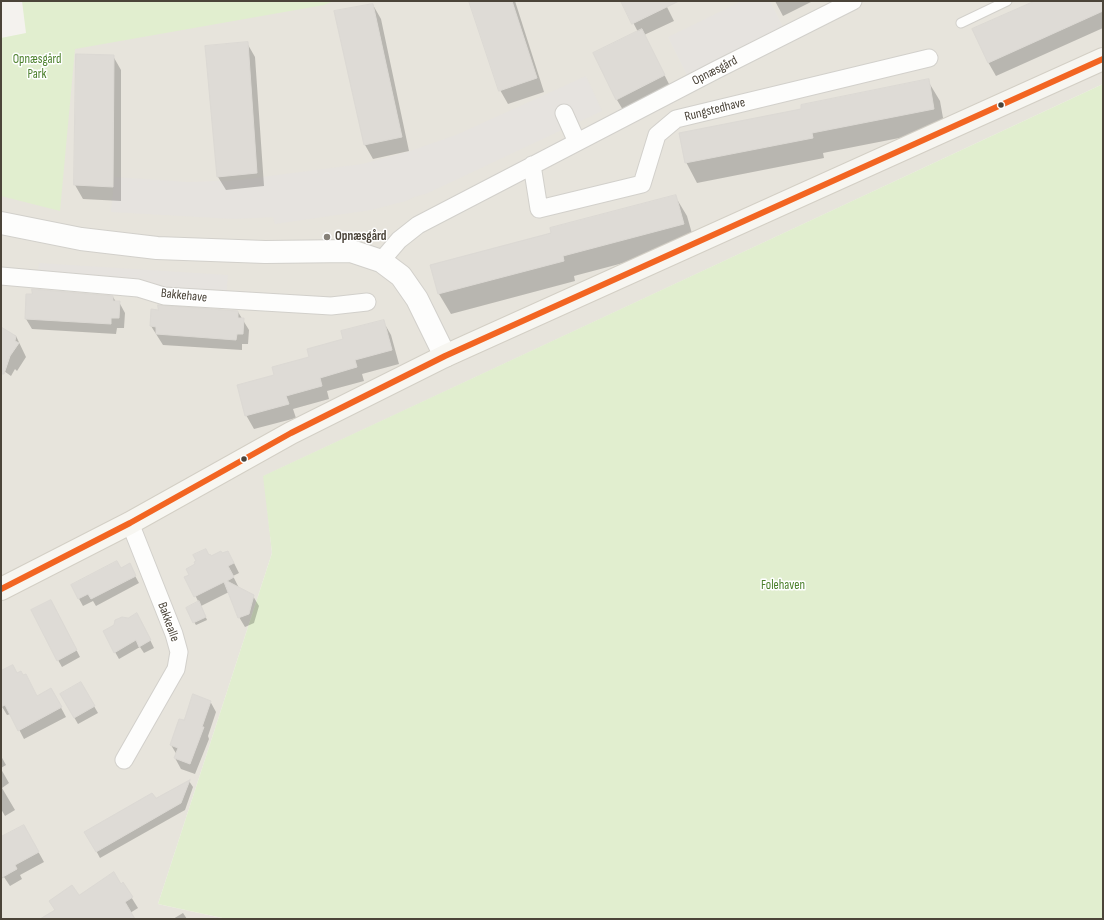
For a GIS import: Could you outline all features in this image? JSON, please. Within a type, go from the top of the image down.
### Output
[{"type":"main road","points":[[1,589],[130,523],[291,433],[445,356],[1103,59]]},
{"type":"street","name":"Opnæsgård","points":[[381,261],[399,240],[418,225],[532,164],[853,1]]},
{"type":"street","name":"Rungstedhave","points":[[532,164],[539,209],[642,184],[656,135],[676,119],[929,58]]},
{"type":"street","points":[[564,113],[577,142]]},
{"type":"street","points":[[2,228],[157,248],[265,252],[351,251],[381,261],[401,276],[417,299],[445,356]]},
{"type":"street","name":"Bakkehave","points":[[1,276],[138,288],[164,296],[330,306],[367,302]]},
{"type":"street","name":"Bakkealle","points":[[124,760],[176,668],[178,652],[174,634],[130,523]]},
{"type":"lane","points":[[960,23],[1007,1]]},
{"type":"shaded area","points":[[331,1],[1103,1],[1103,84],[264,476],[272,553],[158,904],[227,919],[1,919],[1,55]]},
{"type":"shaded area","points":[[742,1],[770,1],[785,31],[689,79],[668,37]]},
{"type":"shaded area","points":[[586,76],[602,111],[428,193],[406,201],[371,210],[275,224],[273,217],[234,219],[111,212],[114,177],[188,182],[239,180],[362,164],[410,151],[456,135]]},
{"type":"shaded area","points":[[39,263],[228,275],[226,296],[37,278]]},
{"type":"green space","name":"Opnæsgård Park","points":[[22,1],[334,1],[324,5],[75,49],[60,211],[1,196],[1,38],[26,33]]},
{"type":"green space","name":"Folehaven","points":[[1103,84],[1103,919],[227,919],[158,904],[272,553],[263,476]]},
{"type":"building","points":[[469,1],[512,1],[537,78],[499,91]]},
{"type":"building","points":[[621,1],[679,1],[632,24]]},
{"type":"building","points":[[1035,1],[1103,1],[1103,11],[988,63],[972,29]]},
{"type":"building","points":[[373,4],[402,137],[364,145],[334,11]]},
{"type":"building","points":[[642,29],[665,75],[616,100],[593,53]]},
{"type":"building","points":[[248,42],[257,173],[217,177],[205,46]]},
{"type":"building","points":[[76,54],[114,55],[113,187],[74,185]]},
{"type":"building","points":[[929,79],[934,109],[812,133],[813,138],[685,163],[679,133],[801,109],[801,105]]},
{"type":"building","points":[[676,195],[684,224],[563,256],[564,261],[438,294],[430,265],[551,233],[550,228]]},
{"type":"building","points":[[32,289],[113,296],[113,301],[120,301],[119,318],[111,318],[111,324],[25,319],[26,294],[32,294]]},
{"type":"building","points":[[158,305],[238,311],[238,318],[244,318],[243,334],[237,334],[236,340],[156,334],[156,327],[150,326],[151,309],[158,310]]},
{"type":"building","points":[[384,320],[392,350],[355,360],[357,367],[320,378],[322,386],[286,396],[289,404],[245,416],[237,385],[274,375],[272,367],[309,357],[307,349],[343,339],[341,331]]},
{"type":"building","points":[[1,327],[16,336],[15,341],[19,343],[10,356],[4,374],[1,374]]},
{"type":"building","points":[[206,549],[211,556],[221,551],[222,553],[228,551],[234,563],[228,566],[234,577],[227,581],[254,595],[249,614],[238,618],[224,582],[194,597],[184,577],[189,575],[186,569],[195,564],[194,562],[196,561],[193,555]]},
{"type":"building","points":[[117,561],[121,568],[130,563],[136,576],[91,599],[88,594],[78,599],[71,585]]},
{"type":"building","points":[[51,600],[77,650],[57,661],[31,610]]},
{"type":"building","points":[[199,601],[206,617],[193,623],[186,608]]},
{"type":"building","points":[[137,613],[151,640],[139,647],[136,640],[114,653],[103,631],[114,625],[115,620],[122,617],[128,618]]},
{"type":"building","points":[[13,665],[17,673],[21,671],[23,675],[26,674],[37,696],[51,688],[62,707],[18,731],[5,705],[1,707],[1,671]]},
{"type":"building","points":[[81,682],[95,706],[74,718],[60,694]]},
{"type":"building","points":[[193,694],[211,701],[202,727],[204,727],[190,764],[174,758],[178,748],[170,745],[179,719],[184,720]]},
{"type":"building","points":[[190,780],[181,803],[96,852],[84,832],[152,793],[156,798]]},
{"type":"building","points":[[24,825],[39,852],[15,865],[17,869],[1,878],[1,837]]},
{"type":"building","points":[[114,872],[121,884],[123,882],[133,897],[125,902],[135,919],[40,919],[55,910],[49,901],[72,885],[79,895]]},
{"type":"transit line","points":[[1,589],[130,523],[291,433],[445,356],[1103,59]]},
{"type":"place","name":"Opnæsgård","points":[[327,237]]}]
